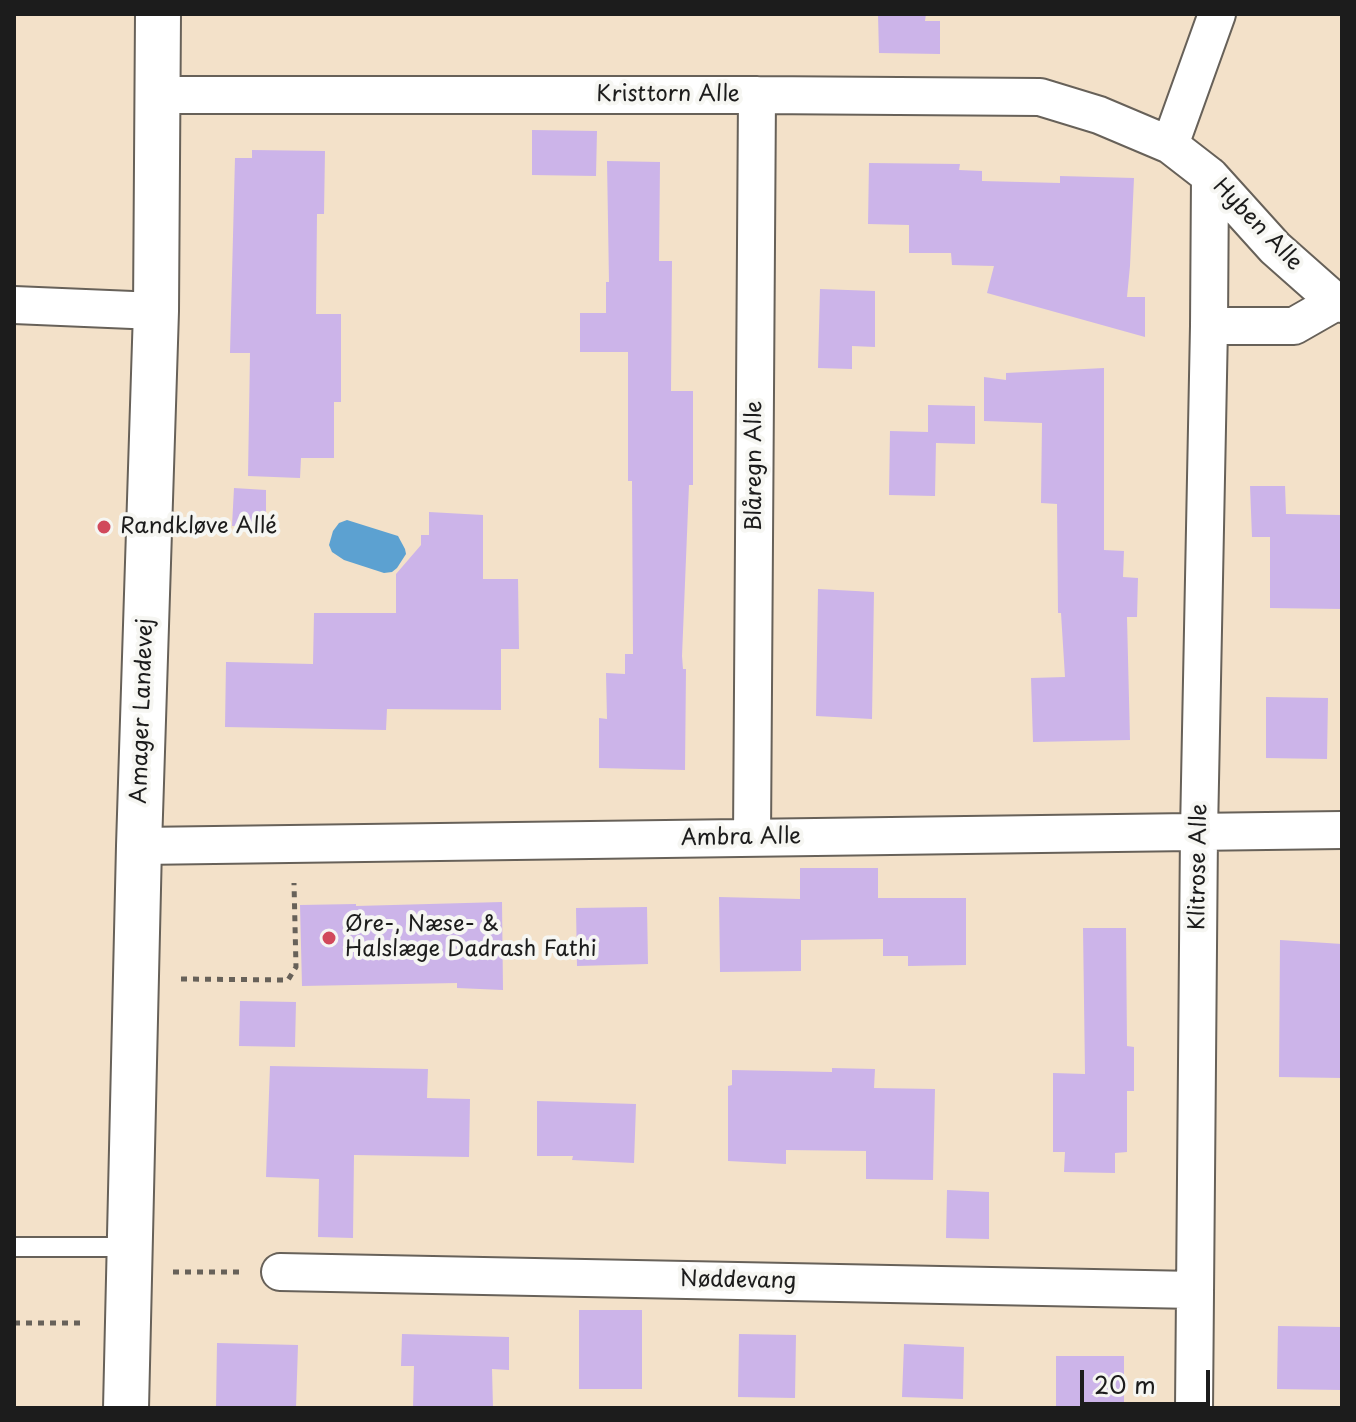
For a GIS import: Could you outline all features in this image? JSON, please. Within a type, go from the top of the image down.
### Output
[{"type":"street","name":"Amager Landevej","points":[[126,1408],[156,311],[158,14]]},
{"type":"street","points":[[1170,145],[1217,14]]},
{"type":"street","name":"Kristtorn Alle","points":[[157,95],[1040,97],[1099,115],[1170,145]]},
{"type":"street","name":"Blåregn Alle","points":[[752,838],[757,95]]},
{"type":"street","name":"Hyben Alle","points":[[1170,145],[1210,176],[1275,248],[1339,303]]},
{"type":"street","name":"Klitrose Alle","points":[[1194,1408],[1199,832],[1210,176]]},
{"type":"street","points":[[1209,326],[1294,326],[1339,303]]},
{"type":"street","points":[[14,305],[156,311]]},
{"type":"street","name":"Ambra Alle","points":[[139,846],[1342,830]]},
{"type":"street","name":"Nøddevang","points":[[280,1272],[1195,1290]]},
{"type":"lane","points":[[14,1247],[129,1260]]},
{"type":"path","points":[[230,979],[288,980],[296,967],[293,844]]},
{"type":"path","points":[[129,1260],[280,1272]]},
{"type":"path","points":[[14,1323],[128,1324]]},
{"type":"water","points":[[347,520],[398,536],[406,554],[397,568],[384,573],[344,560],[332,552],[329,545],[333,531],[339,523]]},
{"type":"building","points":[[878,14],[926,14],[925,21],[940,21],[940,54],[879,53]]},
{"type":"building","points":[[532,130],[597,131],[596,176],[532,175]]},
{"type":"building","points":[[252,150],[325,151],[324,214],[317,214],[316,314],[341,314],[341,402],[334,402],[334,458],[301,458],[300,478],[248,476],[250,353],[230,353],[235,158],[252,158]]},
{"type":"building","points":[[607,161],[660,162],[659,261],[672,261],[671,391],[693,391],[693,485],[689,485],[682,656],[683,669],[686,669],[685,770],[599,768],[599,718],[607,719],[606,673],[625,674],[625,654],[633,654],[628,352],[580,352],[580,313],[606,313],[606,282],[609,282]]},
{"type":"building","points":[[869,163],[960,164],[959,170],[982,171],[982,181],[1060,183],[1060,176],[1134,178],[1127,297],[1145,297],[1145,337],[987,293],[994,266],[952,265],[951,253],[909,253],[909,225],[868,224]]},
{"type":"building","points":[[820,289],[875,291],[875,347],[852,346],[852,369],[818,368]]},
{"type":"building","points":[[1104,368],[1104,550],[1124,551],[1123,577],[1138,578],[1137,617],[1127,617],[1130,740],[1033,742],[1031,678],[1065,677],[1061,613],[1058,613],[1057,504],[1041,503],[1042,423],[984,421],[984,377],[1006,380],[1006,373]]},
{"type":"building","points":[[928,405],[975,406],[975,444],[936,443],[935,496],[889,495],[890,431],[928,432]]},
{"type":"building","points":[[1250,486],[1285,486],[1286,514],[1341,515],[1342,609],[1270,608],[1270,537],[1252,537]]},
{"type":"building","points":[[234,488],[266,490],[266,527],[232,526]]},
{"type":"building","points":[[429,512],[483,515],[483,579],[518,579],[519,649],[501,649],[501,710],[387,709],[386,730],[225,727],[226,662],[313,664],[314,613],[396,613],[396,574],[421,545],[421,535],[429,535]]},
{"type":"building","points":[[818,589],[874,592],[872,719],[816,716]]},
{"type":"building","points":[[1266,697],[1328,698],[1327,759],[1266,758]]},
{"type":"building","points":[[800,868],[878,868],[878,898],[966,898],[966,965],[908,966],[908,956],[883,956],[883,939],[801,940],[801,971],[720,972],[719,897],[800,899]]},
{"type":"building","points":[[502,902],[503,990],[457,988],[457,983],[302,986],[300,905]]},
{"type":"building","points":[[647,907],[648,964],[577,966],[576,908]]},
{"type":"building","points":[[1083,928],[1126,928],[1127,1046],[1134,1047],[1134,1091],[1127,1091],[1127,1152],[1115,1153],[1115,1173],[1064,1172],[1065,1152],[1053,1152],[1053,1073],[1085,1074]]},
{"type":"building","points":[[1280,940],[1342,944],[1342,1078],[1279,1077]]},
{"type":"building","points":[[240,1001],[296,1002],[295,1047],[239,1046]]},
{"type":"building","points":[[270,1066],[428,1069],[427,1098],[470,1099],[469,1157],[354,1155],[353,1238],[318,1237],[319,1179],[266,1177]]},
{"type":"building","points":[[832,1068],[875,1069],[874,1088],[935,1089],[933,1180],[866,1179],[866,1151],[786,1150],[786,1164],[728,1161],[728,1086],[732,1085],[732,1070],[832,1072]]},
{"type":"building","points":[[537,1101],[636,1104],[634,1163],[572,1160],[573,1156],[537,1156]]},
{"type":"building","points":[[947,1190],[989,1192],[989,1239],[946,1238]]},
{"type":"building","points":[[579,1310],[642,1310],[642,1389],[579,1389]]},
{"type":"building","points":[[1278,1326],[1342,1327],[1342,1390],[1277,1389]]},
{"type":"building","points":[[402,1334],[509,1337],[509,1370],[492,1369],[493,1408],[413,1408],[414,1366],[401,1366]]},
{"type":"building","points":[[739,1334],[796,1335],[795,1398],[738,1397]]},
{"type":"building","points":[[217,1343],[298,1345],[296,1408],[216,1408]]},
{"type":"building","points":[[904,1344],[964,1347],[963,1399],[902,1397]]},
{"type":"building","points":[[1056,1356],[1124,1356],[1124,1408],[1056,1408]]},
{"type":"place","name":"Randkløve Allé","points":[[104,527]]},
{"type":"place","name":"Øre-, Næse- & Halslæge Dadrash Fathi","points":[[329,938]]}]
